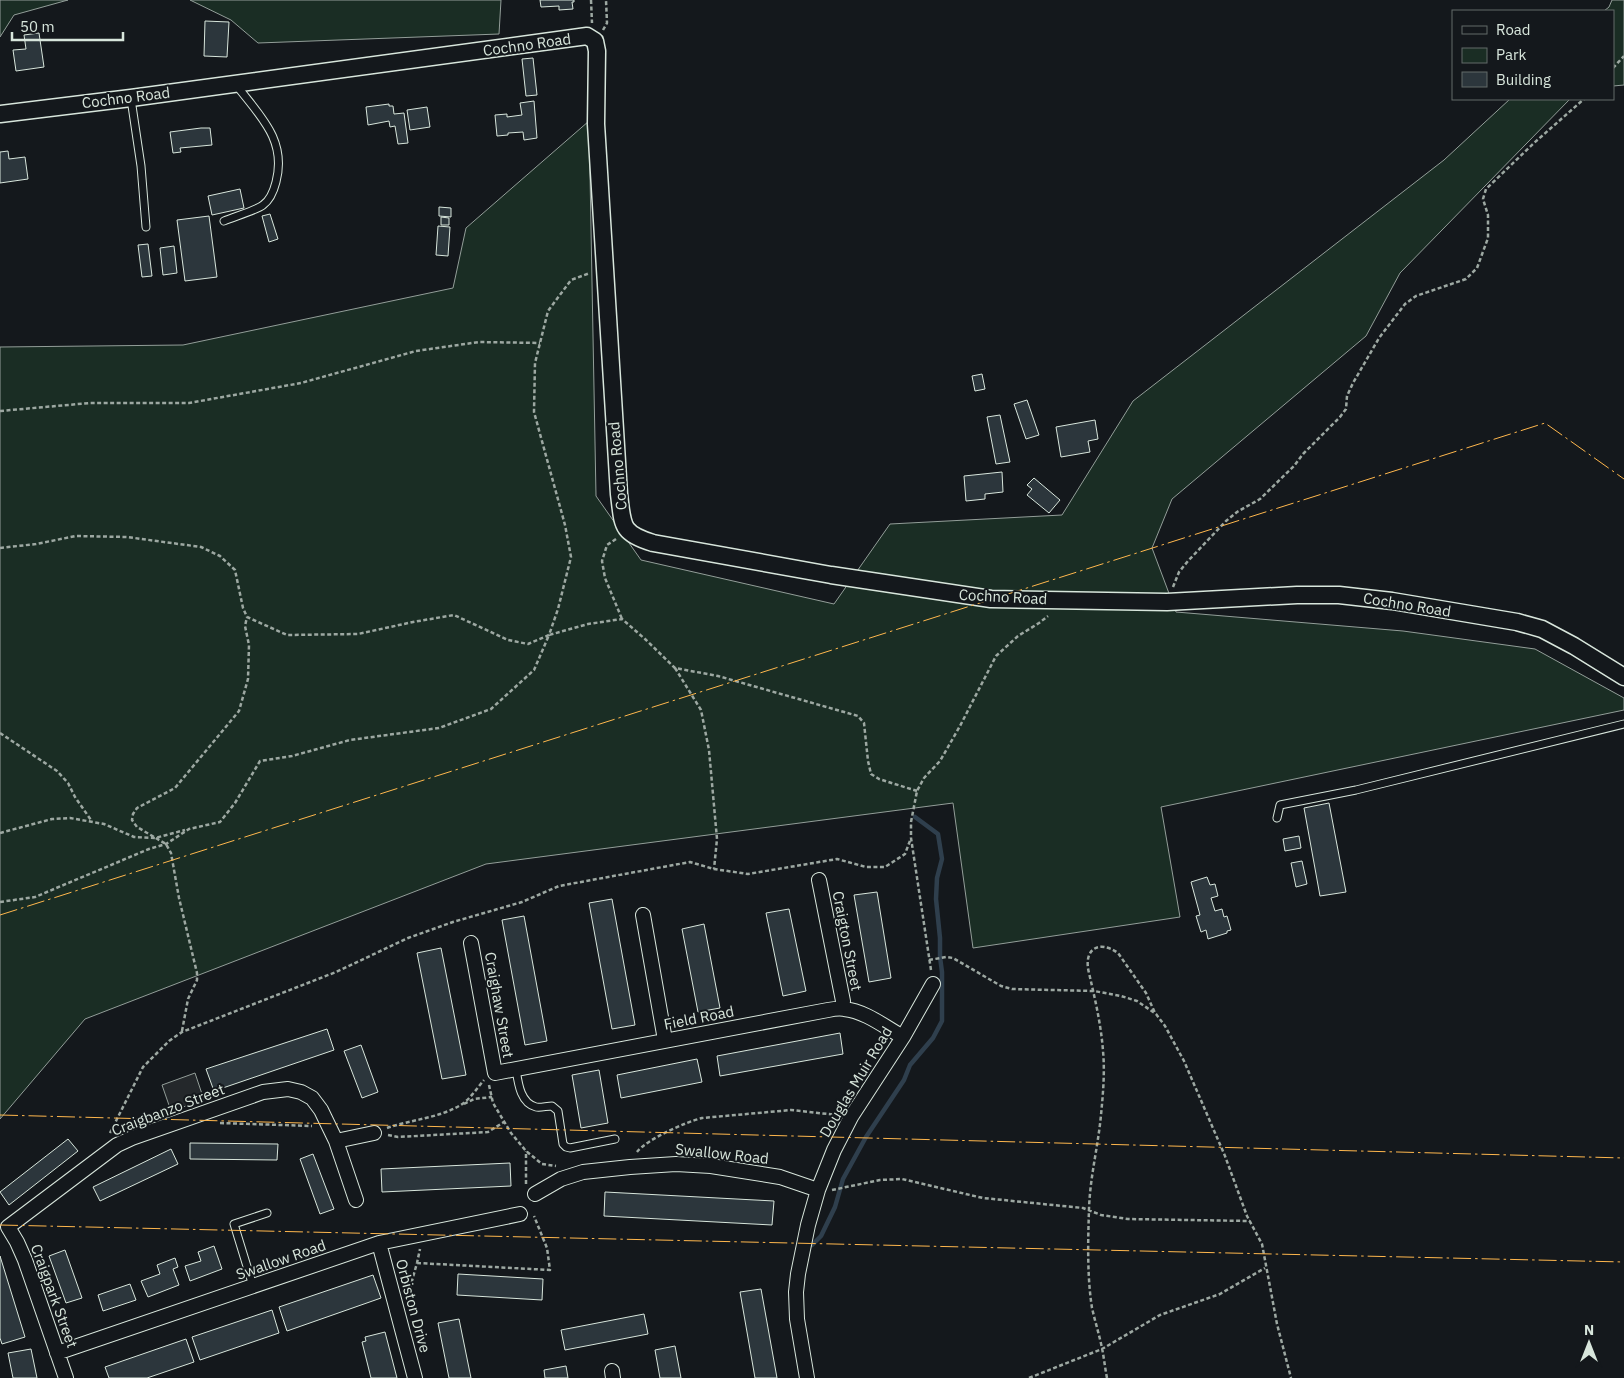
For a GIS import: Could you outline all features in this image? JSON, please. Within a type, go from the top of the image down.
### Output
[{"type":"street","name":"Cochno Road","points":[[0,114],[591,39],[597,52],[596,124],[619,494],[625,527],[628,532],[637,538],[653,543],[831,575],[991,599],[1167,602],[1297,595],[1339,595],[1392,601],[1517,622],[1542,629],[1624,677]]},
{"type":"street","name":"Craigton Street","points":[[819,880],[843,1001],[842,1008]]},
{"type":"street","points":[[643,915],[665,1040]]},
{"type":"street","name":"Craighaw Street","points":[[472,943],[492,1075]]},
{"type":"street","name":"Douglas Muir Road","points":[[807,1378],[797,1319],[796,1292],[806,1235],[825,1190],[834,1150],[851,1117],[903,1037],[933,984]]},
{"type":"street","name":"Field Road","points":[[492,1075],[665,1040],[842,1008],[866,1016],[903,1037]]},
{"type":"street","name":"Craigbanzo Street","points":[[4,1225],[118,1145],[263,1092],[288,1089],[301,1092],[312,1098],[321,1110],[336,1141],[356,1200]]},
{"type":"street","points":[[336,1141],[374,1133]]},
{"type":"street","name":"Swallow Road","points":[[531,1190],[583,1172],[676,1164],[744,1170],[780,1177],[825,1190]]},
{"type":"street","name":"Swallow Road","points":[[58,1353],[379,1243],[527,1215]]},
{"type":"street","name":"Craigpark Street","points":[[4,1225],[17,1242],[25,1260],[66,1378]]},
{"type":"street","name":"Orbiston Drive","points":[[379,1243],[415,1378]]},
{"type":"lane","points":[[224,221],[264,205],[274,191],[279,171],[278,153],[269,128],[235,83]]},
{"type":"lane","points":[[131,98],[141,166],[146,228]]},
{"type":"lane","points":[[1277,818],[1280,805],[1356,790],[1624,724]]},
{"type":"lane","points":[[516,1069],[521,1092],[528,1102],[536,1107],[552,1106],[558,1111],[563,1144],[566,1147],[570,1148],[615,1139]]},
{"type":"lane","points":[[253,1287],[234,1224],[267,1213]]},
{"type":"path","points":[[591,0],[593,21],[591,39],[601,35],[607,23],[606,0]]},
{"type":"path","points":[[1614,67],[1624,56]]},
{"type":"path","points":[[1167,602],[1179,572],[1226,520],[1260,498],[1294,466],[1303,454],[1340,417],[1346,409],[1353,382],[1379,338],[1405,304],[1416,296],[1466,279],[1477,268],[1488,238],[1488,215],[1483,199],[1486,189],[1534,142],[1583,100]]},
{"type":"path","points":[[0,833],[52,819],[70,818],[91,820],[134,837],[156,838],[220,822],[235,803],[260,762],[292,756],[350,740],[439,728],[491,709],[534,670],[558,609],[571,557],[565,525],[534,412],[535,362],[548,311],[571,280],[606,268]]},
{"type":"path","points":[[0,411],[90,403],[189,403],[301,383],[416,351],[479,342],[540,343]]},
{"type":"path","points":[[628,532],[606,545],[602,561],[605,578],[622,619],[645,638],[675,668],[701,710],[709,750],[717,840],[714,869]]},
{"type":"path","points":[[0,548],[36,544],[76,536],[127,537],[201,547],[220,556],[235,570],[243,608],[247,617],[245,626],[249,645],[248,679],[239,711],[175,788],[138,808],[133,814],[132,820],[137,827],[166,844],[171,853],[179,898],[196,965],[197,980],[188,1000],[182,1032]]},
{"type":"path","points":[[933,984],[911,838],[911,822],[917,791],[924,778],[940,761],[957,732],[996,656],[1018,636],[1066,601]]},
{"type":"path","points":[[247,617],[287,635],[358,634],[454,615],[508,640],[528,644],[549,635],[588,624],[622,619]]},
{"type":"path","points":[[675,668],[718,676],[858,716],[864,723],[871,774],[879,779],[917,791]]},
{"type":"path","points":[[0,732],[58,771],[68,783],[91,820]]},
{"type":"path","points":[[0,902],[35,896],[148,849],[166,844],[189,829]]},
{"type":"path","points":[[1107,1378],[1092,1307],[1089,1274],[1090,1188],[1101,1117],[1104,1052],[1100,1020],[1087,960],[1089,952],[1095,947],[1111,949],[1118,953],[1146,993],[1156,1014],[1166,1026],[1184,1061],[1225,1156],[1250,1221],[1262,1244],[1277,1324],[1291,1378]]},
{"type":"path","points":[[930,960],[946,957],[953,958],[1001,986],[1012,989],[1094,991],[1121,996],[1138,1002],[1156,1014]]},
{"type":"path","points":[[492,1075],[493,1103],[511,1133],[526,1151],[542,1164],[558,1166]]},
{"type":"path","points":[[461,1105],[492,1075]]},
{"type":"path","points":[[374,1133],[401,1123],[446,1112],[474,1100],[492,1096]]},
{"type":"path","points":[[630,1167],[638,1151],[644,1145],[691,1121],[722,1116],[791,1110],[837,1115]]},
{"type":"path","points":[[374,1133],[398,1137],[488,1132],[504,1122]]},
{"type":"path","points":[[216,1123],[329,1126]]},
{"type":"path","points":[[526,1151],[531,1190]]},
{"type":"path","points":[[825,1190],[880,1180],[902,1180],[983,1198],[1083,1208],[1128,1220],[1250,1221]]},
{"type":"path","points":[[417,1263],[550,1270],[547,1248],[527,1215]]},
{"type":"path","points":[[408,1296],[420,1252],[416,1236]]},
{"type":"path","points":[[1030,1378],[1102,1349],[1160,1316],[1220,1294],[1265,1268]]},
{"type":"green space","points":[[0,0],[68,0],[14,15],[0,37]]},
{"type":"green space","points":[[190,0],[501,0],[499,34],[258,43],[231,20]]},
{"type":"green space","points":[[1612,0],[1624,0],[1624,85],[1614,86],[1614,10],[1605,10]]},
{"type":"green space","points":[[1509,100],[1569,100],[1400,273],[1366,336],[1172,499],[1152,548],[1176,612],[1403,631],[1535,649],[1624,698],[1624,710],[1161,807],[1180,917],[973,948],[953,803],[486,864],[85,1019],[0,1119],[0,347],[183,345],[453,288],[466,228],[589,121],[596,496],[641,560],[834,604],[890,524],[1062,515],[1133,401],[1444,160]]},
{"type":"shaded area","points":[[195,1073],[204,1100],[171,1111],[162,1085]]},
{"type":"building","points":[[540,0],[574,0],[572,2],[573,9],[559,10],[559,6],[541,7]]},
{"type":"building","points":[[205,21],[229,22],[227,57],[204,56]]},
{"type":"building","points":[[39,33],[44,67],[16,71],[13,50],[26,49],[24,35]]},
{"type":"building","points":[[533,58],[537,95],[526,96],[522,59]]},
{"type":"building","points":[[534,101],[537,138],[524,140],[523,132],[497,136],[495,115],[507,114],[507,117],[522,115],[520,103]]},
{"type":"building","points":[[389,104],[389,106],[393,106],[394,114],[404,113],[408,143],[398,144],[395,126],[390,127],[389,121],[368,125],[366,107]]},
{"type":"building","points":[[427,107],[430,127],[410,130],[407,110]]},
{"type":"building","points":[[210,128],[212,145],[180,148],[181,152],[173,153],[170,132]]},
{"type":"building","points":[[8,151],[9,159],[25,157],[28,179],[0,183],[0,152]]},
{"type":"building","points":[[240,189],[244,208],[212,215],[208,196]]},
{"type":"building","points":[[439,207],[451,208],[451,217],[439,216]]},
{"type":"building","points":[[270,214],[278,239],[269,242],[262,216]]},
{"type":"building","points":[[209,216],[217,277],[185,281],[177,220]]},
{"type":"building","points":[[441,217],[449,218],[449,225],[441,225]]},
{"type":"building","points":[[438,226],[450,227],[448,256],[436,255]]},
{"type":"building","points":[[148,244],[152,276],[142,277],[138,245]]},
{"type":"building","points":[[174,246],[177,273],[163,275],[160,248]]},
{"type":"building","points":[[982,374],[985,389],[975,391],[972,376]]},
{"type":"building","points":[[1027,400],[1039,435],[1026,439],[1014,404]]},
{"type":"building","points":[[1000,415],[1010,462],[996,464],[987,417]]},
{"type":"building","points":[[1095,420],[1098,439],[1088,441],[1090,452],[1061,457],[1056,427]]},
{"type":"building","points":[[1002,472],[1003,492],[985,494],[985,499],[966,501],[964,476]]},
{"type":"building","points":[[1034,478],[1060,500],[1049,513],[1027,495],[1032,489],[1027,485]]},
{"type":"building","points":[[1329,803],[1346,892],[1320,896],[1304,808]]},
{"type":"building","points":[[1299,836],[1301,848],[1285,851],[1283,839]]},
{"type":"building","points":[[1302,861],[1307,884],[1296,887],[1291,863]]},
{"type":"building","points":[[1207,877],[1210,885],[1215,884],[1218,896],[1211,898],[1215,911],[1222,909],[1224,917],[1227,916],[1231,930],[1208,939],[1206,930],[1201,932],[1196,916],[1200,915],[1191,882]]},
{"type":"building","points":[[877,892],[891,978],[869,982],[854,895]]},
{"type":"building","points":[[612,899],[635,1025],[612,1029],[589,903]]},
{"type":"building","points":[[789,909],[806,991],[783,996],[766,913]]},
{"type":"building","points":[[524,916],[547,1041],[525,1045],[502,920]]},
{"type":"building","points":[[704,924],[720,1008],[698,1012],[682,929]]},
{"type":"building","points":[[441,948],[466,1075],[442,1079],[417,953]]},
{"type":"building","points":[[327,1029],[334,1050],[214,1091],[206,1069]]},
{"type":"building","points":[[840,1033],[843,1054],[720,1076],[717,1056]]},
{"type":"building","points":[[361,1045],[378,1092],[362,1098],[344,1051]]},
{"type":"building","points":[[697,1059],[702,1082],[621,1098],[617,1075]]},
{"type":"building","points":[[599,1070],[608,1123],[581,1128],[572,1075]]},
{"type":"building","points":[[68,1139],[78,1151],[9,1205],[0,1192]]},
{"type":"building","points":[[190,1143],[278,1144],[277,1160],[190,1159]]},
{"type":"building","points":[[171,1149],[178,1164],[100,1201],[93,1187]]},
{"type":"building","points":[[313,1154],[334,1209],[320,1214],[300,1159]]},
{"type":"building","points":[[510,1163],[511,1186],[382,1192],[381,1169]]},
{"type":"building","points":[[605,1192],[774,1201],[772,1225],[604,1216]]},
{"type":"building","points":[[214,1246],[222,1269],[190,1281],[185,1266],[201,1261],[198,1252]]},
{"type":"building","points":[[65,1250],[82,1298],[66,1303],[49,1256]]},
{"type":"building","points":[[0,1256],[25,1337],[2,1344],[0,1338]]},
{"type":"building","points":[[175,1258],[178,1267],[173,1269],[179,1285],[148,1297],[141,1281],[160,1274],[157,1265]]},
{"type":"building","points":[[458,1274],[543,1279],[542,1300],[457,1295]]},
{"type":"building","points":[[373,1275],[381,1298],[287,1331],[279,1307]]},
{"type":"building","points":[[130,1284],[136,1300],[103,1311],[98,1295]]},
{"type":"building","points":[[761,1289],[777,1378],[755,1378],[740,1292]]},
{"type":"building","points":[[272,1310],[279,1333],[200,1360],[192,1337]]},
{"type":"building","points":[[644,1314],[648,1334],[565,1350],[561,1330]]},
{"type":"building","points":[[459,1319],[471,1378],[449,1378],[438,1323]]},
{"type":"building","points":[[385,1332],[397,1378],[371,1378],[362,1342],[366,1341],[365,1337]]},
{"type":"building","points":[[186,1339],[194,1362],[147,1378],[109,1378],[105,1367]]},
{"type":"building","points":[[675,1346],[681,1378],[660,1378],[655,1350]]},
{"type":"building","points":[[31,1349],[37,1378],[13,1378],[8,1353]]},
{"type":"building","points":[[566,1366],[568,1378],[545,1378],[544,1370]]},
{"type":"waterway","points":[[812,1245],[821,1236],[835,1207],[843,1179],[866,1137],[904,1080],[910,1065],[933,1038],[942,1021],[942,972],[936,899],[937,878],[942,859],[938,834],[915,817]]},
{"type":"power","points":[[0,915],[1545,423],[1624,479]]},
{"type":"power","points":[[0,1115],[1624,1158]]},
{"type":"power","points":[[0,1225],[1624,1262]]}]
